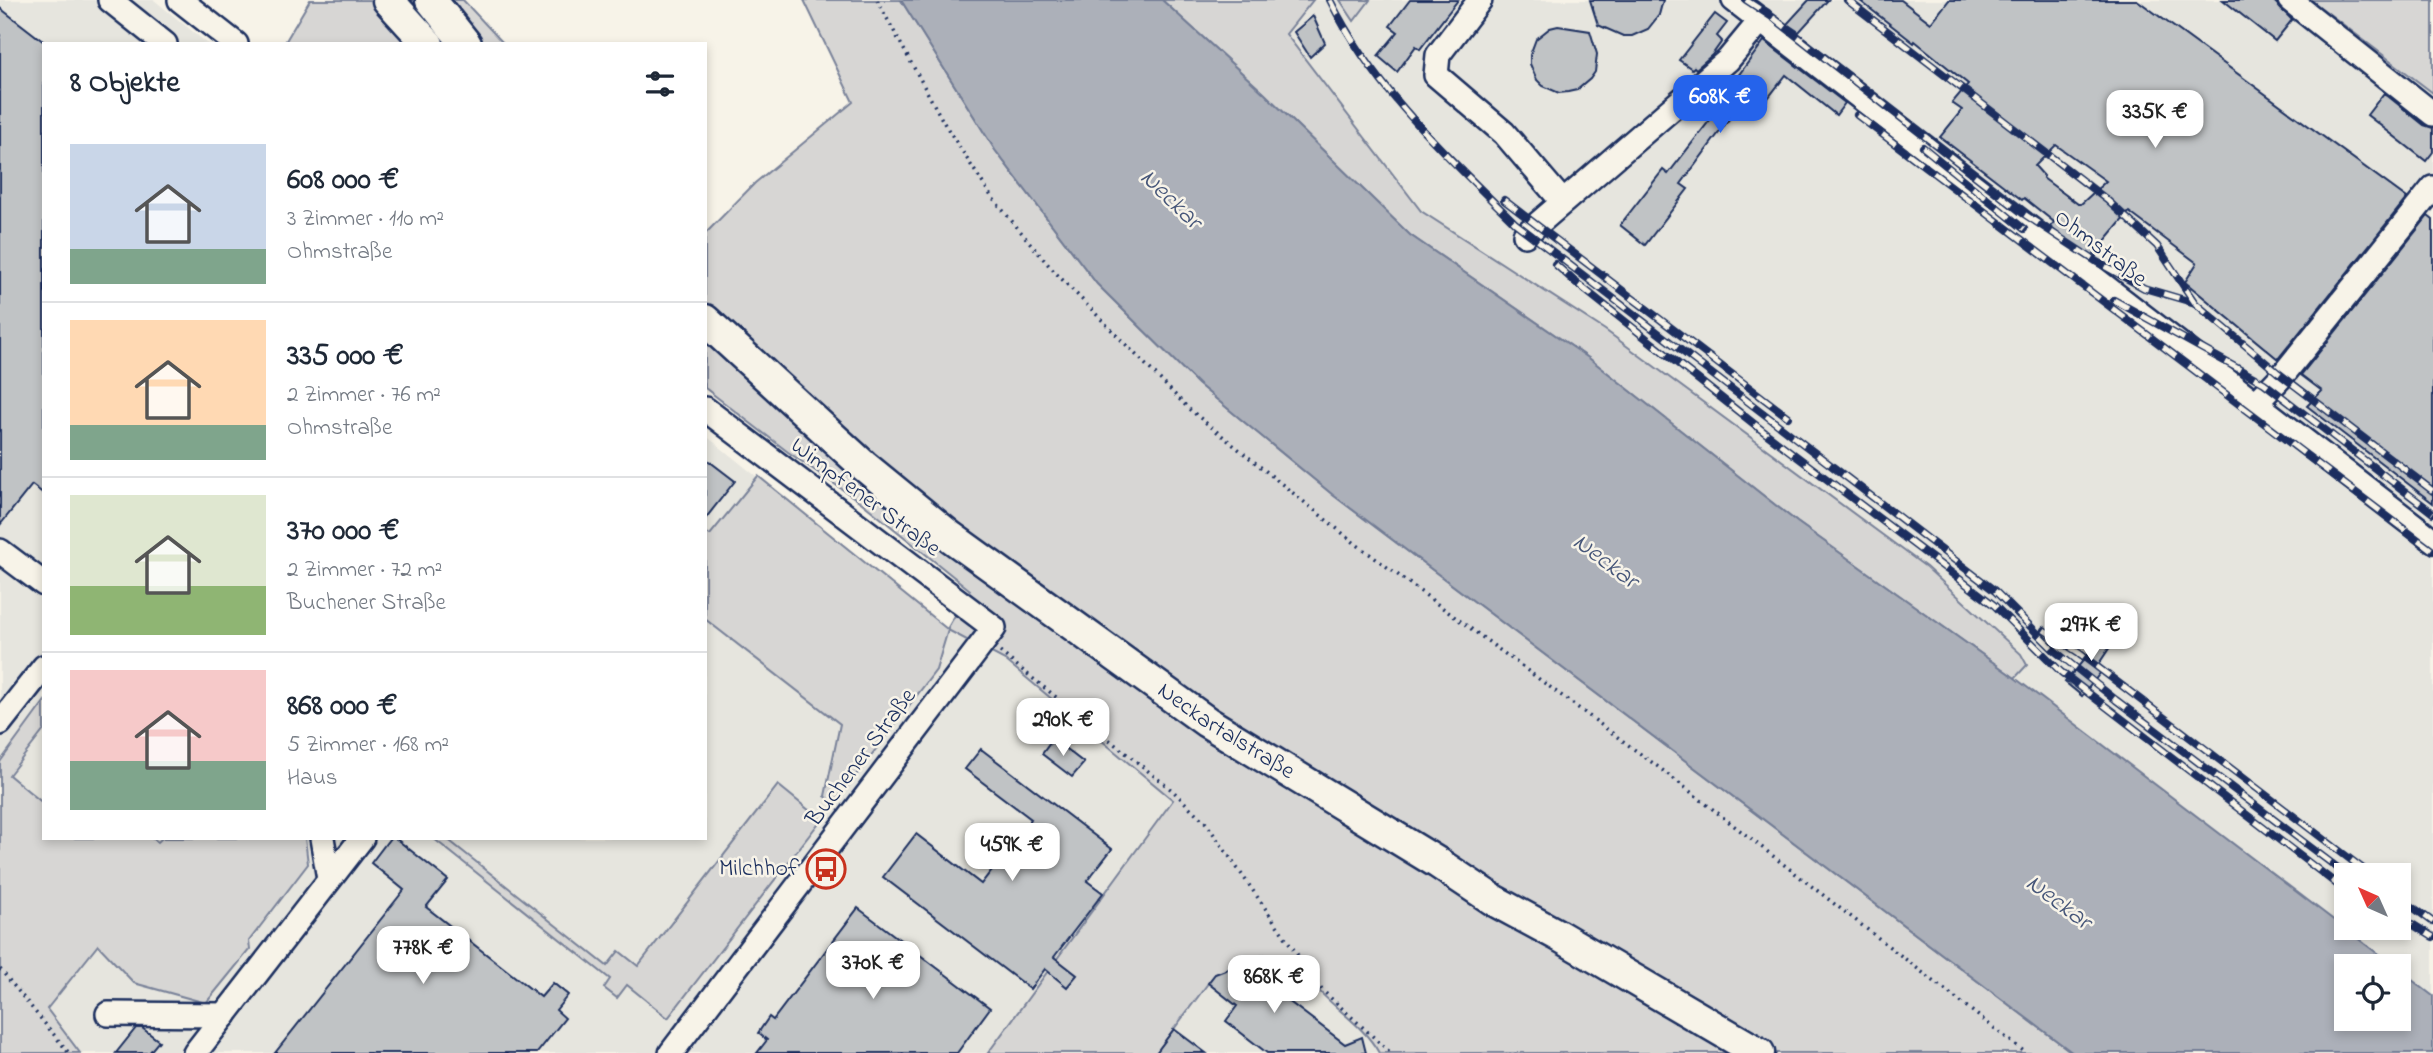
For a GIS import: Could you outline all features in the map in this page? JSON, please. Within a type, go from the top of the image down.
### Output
[{"type":"main road","points":[[388,0],[426,42]]},
{"type":"main road","points":[[431,0],[464,42]]},
{"type":"main road","name":"Neckartalstraße","points":[[707,322],[863,465],[951,537],[1207,722],[1438,863],[1495,901],[1759,1053]]},
{"type":"street","points":[[110,0],[162,42]]},
{"type":"street","points":[[180,0],[233,42]]},
{"type":"street","points":[[370,0],[408,42]]},
{"type":"street","points":[[1480,0],[1438,55],[1436,75],[1504,133],[1562,201]]},
{"type":"street","name":"Ohmstraße","points":[[1734,0],[2433,540]]},
{"type":"street","points":[[2290,0],[2433,114]]},
{"type":"street","points":[[1525,234],[1728,60],[1761,20]]},
{"type":"street","points":[[2256,403],[2282,376],[2432,193]]},
{"type":"street","name":"Wimpfener Straße","points":[[707,411],[989,634]]},
{"type":"street","points":[[0,551],[42,582]]},
{"type":"street","name":"Buchener Straße","points":[[671,1053],[989,634]]},
{"type":"street","points":[[0,723],[42,670]]},
{"type":"street","points":[[322,840],[329,879]]},
{"type":"street","points":[[195,1053],[360,840]]},
{"type":"street","points":[[108,1014],[225,1015]]},
{"type":"path","points":[[877,0],[944,123],[992,196],[1051,268],[1189,409],[1356,544],[1665,772],[2026,1053]]},
{"type":"path","points":[[989,634],[1173,791],[1206,823],[1322,990],[1391,1053]]},
{"type":"path","points":[[0,970],[69,1053]]},
{"type":"shaded area","points":[[0,0],[154,0],[206,42],[42,42],[42,840],[707,840],[707,437],[947,630],[1005,660],[1199,821],[1317,990],[1371,1038],[1379,1053],[80,1053],[47,1009],[0,936]]},
{"type":"shaded area","points":[[310,0],[463,0],[502,42],[285,42]]},
{"type":"shaded area","points":[[804,0],[901,0],[995,150],[1097,284],[1198,384],[1333,495],[2073,1053],[1379,1053],[1364,1032],[1307,977],[1298,983],[1264,955],[1215,974],[1156,1053],[988,1053],[1173,800],[1005,660],[948,630],[936,670],[835,803],[825,796],[840,724],[707,621],[707,533],[710,535],[758,476],[947,629],[970,590],[862,503],[788,452],[707,390],[707,232],[755,183],[853,102]]},
{"type":"shaded area","points":[[1162,0],[1313,0],[1286,34],[1421,211],[1605,330],[1926,567],[2021,654],[2027,665],[2015,678],[1797,522],[1590,359],[1410,235],[1265,94]]},
{"type":"shaded area","points":[[1275,0],[2433,0],[2433,996],[2411,979],[2411,954],[2378,954],[2360,940],[2412,940],[2412,863],[2334,863],[2334,920],[2015,678],[2027,665],[1605,330],[1421,211],[1286,34]]},
{"type":"shaded area","points":[[1340,0],[1370,0],[1354,21]]},
{"type":"shaded area","points":[[2311,0],[2433,0],[2433,93]]},
{"type":"shaded area","points":[[42,705],[42,733],[9,775],[42,802],[42,840],[305,840],[308,864],[249,941],[250,949],[206,1003],[134,983],[98,945],[47,1009],[80,1053],[0,1053],[0,762]]},
{"type":"shaded area","points":[[778,785],[821,820],[668,1018],[627,985],[617,998],[604,988],[610,979],[436,840],[449,840],[607,966],[619,951],[638,966]]},
{"type":"water","name":"Neckar","points":[[901,0],[1162,0],[1265,94],[1410,235],[1590,359],[1797,522],[2015,678],[2334,920],[2334,940],[2360,940],[2378,954],[2334,954],[2334,1031],[2411,1031],[2411,979],[2433,996],[2433,1053],[2073,1053],[1333,495],[1198,384],[1097,284],[995,150]]},
{"type":"building","points":[[1410,0],[1458,0],[1420,49],[1416,46],[1397,72],[1378,56],[1398,32],[1390,26]]},
{"type":"building","points":[[1590,0],[1663,0],[1659,15],[1648,29],[1632,36],[1623,36],[1598,25]]},
{"type":"building","points":[[1809,0],[1828,0],[1799,32],[1787,24]]},
{"type":"building","points":[[1859,0],[1901,0],[1931,23],[1949,0],[2137,0],[2407,198],[2278,359],[2185,282],[2197,263],[2129,212],[2094,254],[2096,256],[2093,260],[2050,227],[2054,222],[1940,137],[1962,110],[1952,103],[1968,84],[1915,41],[1914,43]],"holes":[[[2056,145],[2106,181],[2078,204],[2043,178],[2035,166]]]},
{"type":"building","points":[[2223,0],[2273,0],[2292,20],[2275,41]]},
{"type":"building","points":[[0,8],[44,42],[42,492],[32,485],[0,525]]},
{"type":"building","points":[[1715,14],[1727,23],[1717,36],[1722,41],[1712,55],[1696,69],[1692,69],[1679,60]]},
{"type":"building","points":[[1313,16],[1325,43],[1310,57],[1294,32]]},
{"type":"building","points":[[1558,26],[1590,31],[1597,54],[1595,72],[1590,79],[1577,90],[1559,93],[1543,86],[1537,80],[1530,64],[1530,55],[1536,39],[1550,28]]},
{"type":"building","points":[[1764,41],[1845,103],[1836,115],[1786,75],[1765,102],[1750,91],[1681,184],[1688,189],[1645,245],[1620,225],[1663,170],[1668,174],[1730,94],[1726,92]]},
{"type":"building","points":[[2384,93],[2424,125],[2433,128],[2433,152],[2426,161],[2367,115]]},
{"type":"building","points":[[2428,216],[2433,220],[2433,503],[2307,406],[2322,391],[2301,375]]},
{"type":"building","points":[[707,460],[735,481],[707,516]]},
{"type":"building","points":[[2109,629],[2118,635],[2096,668],[2101,672],[2082,696],[2065,682],[2093,649],[2087,645],[2096,633],[2102,638]]},
{"type":"building","points":[[1053,739],[1084,763],[1072,777],[1042,754]]},
{"type":"building","points":[[981,749],[1112,849],[1087,881],[1103,893],[1054,957],[1077,975],[1067,987],[1045,969],[1030,989],[883,877],[916,834],[981,884],[1031,819],[965,769]]},
{"type":"building","points":[[388,840],[398,840],[448,880],[426,907],[541,997],[553,983],[568,995],[556,1010],[565,1018],[537,1053],[275,1053],[404,890],[371,863]]},
{"type":"building","points":[[858,908],[990,1008],[957,1053],[757,1053],[767,1040],[758,1033],[769,1017],[773,1020]]},
{"type":"building","points":[[1264,955],[1270,968],[1262,981],[1345,1044],[1362,1037],[1366,1053],[1267,1053],[1226,1021],[1237,1006],[1208,983],[1215,974]]},
{"type":"building","points":[[136,1028],[142,1028],[159,1041],[149,1053],[116,1053]]},
{"type":"building","points":[[1174,1029],[1206,1053],[1156,1053]]},
{"type":"railway","points":[[1330,0],[1368,63],[1389,91],[1437,146],[1515,223],[1995,591],[2055,651],[2334,865]]},
{"type":"railway","points":[[1746,0],[1775,19],[2024,214],[2097,262],[2144,288],[2195,303],[2277,372],[2433,491]]},
{"type":"railway","points":[[1847,0],[2107,200],[2157,246],[2195,303]]},
{"type":"railway","points":[[1857,115],[2433,551]]},
{"type":"railway","points":[[1923,147],[2024,229]]},
{"type":"railway","points":[[1504,200],[1788,417]]},
{"type":"railway","points":[[1555,264],[1763,431],[1994,605],[2061,672],[2334,882]]},
{"type":"railway","points":[[2114,300],[2264,383],[2433,513]]},
{"type":"railway","points":[[2044,630],[2079,653],[2355,863]]},
{"type":"railway","points":[[2412,907],[2433,922]]},
{"type":"railway","points":[[2412,924],[2433,937]]},
{"type":"place","name":"Milchhof","points":[[826,869]]}]
